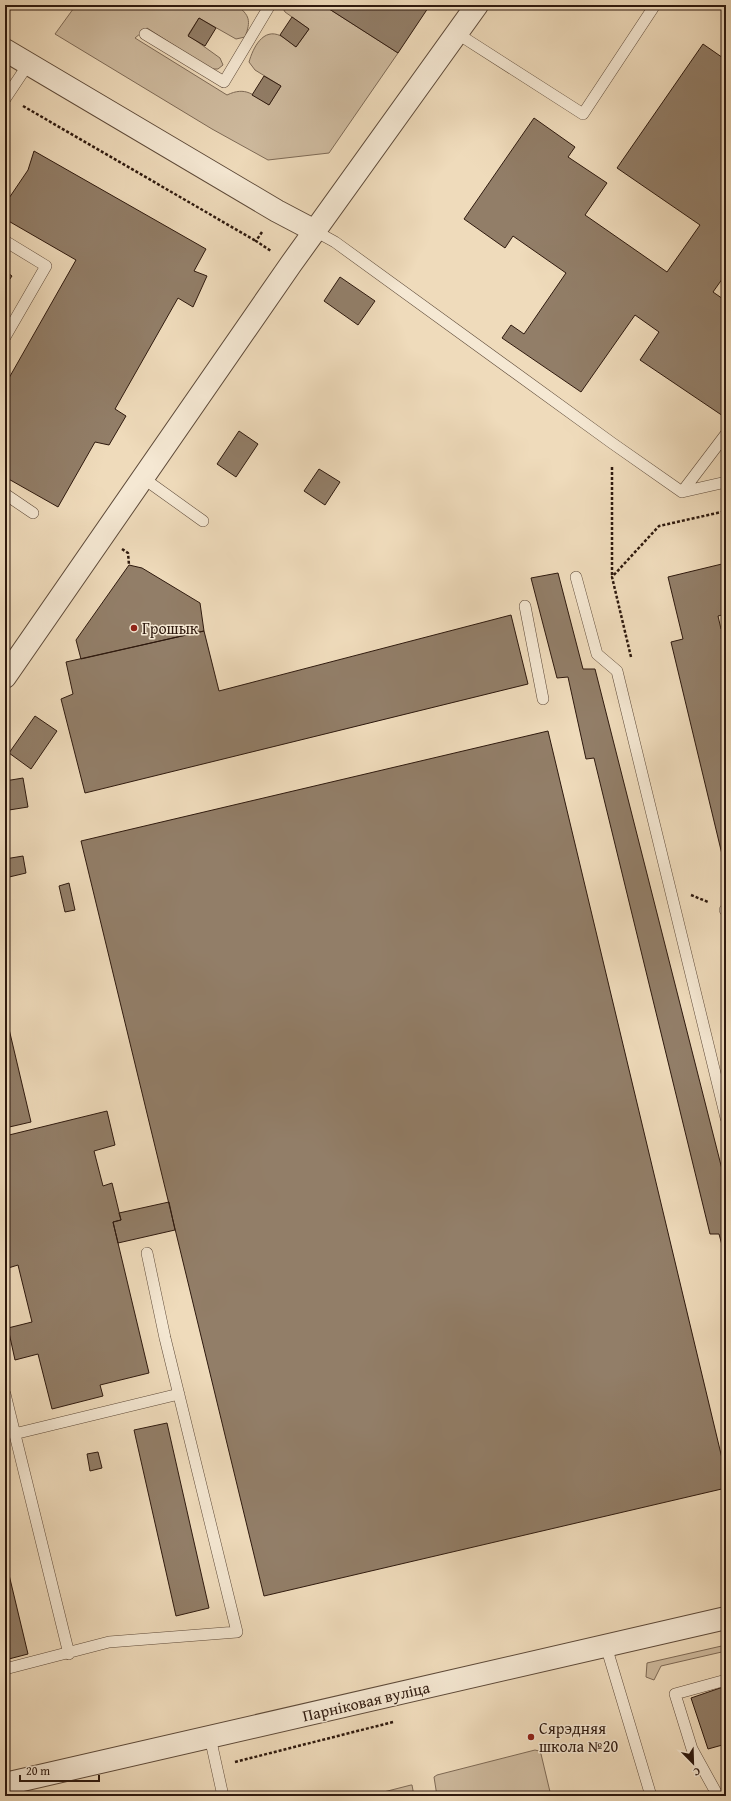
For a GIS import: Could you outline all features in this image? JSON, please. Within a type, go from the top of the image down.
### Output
[{"type":"street","points":[[5,677],[315,231],[458,34],[477,5]]},
{"type":"street","points":[[5,50],[276,211],[315,231]]},
{"type":"street","name":"Парніковая вуліца","points":[[5,1784],[726,1618]]},
{"type":"lane","points":[[145,34],[224,82],[270,5]]},
{"type":"lane","points":[[458,34],[583,114],[653,8]]},
{"type":"lane","points":[[6,98],[29,63]]},
{"type":"lane","points":[[315,231],[335,242],[682,492],[726,482]]},
{"type":"lane","points":[[5,241],[46,266],[5,337]]},
{"type":"lane","points":[[682,492],[726,434]]},
{"type":"lane","points":[[143,478],[202,522]]},
{"type":"lane","points":[[5,494],[33,513]]},
{"type":"lane","points":[[576,577],[597,654],[618,670],[726,1118]]},
{"type":"lane","points":[[525,606],[543,699]]},
{"type":"lane","points":[[5,1670],[109,1642],[237,1632],[165,1338],[147,1253]]},
{"type":"lane","points":[[5,1394],[69,1654]]},
{"type":"lane","points":[[14,1434],[179,1394]]},
{"type":"lane","points":[[606,1646],[651,1796]]},
{"type":"lane","points":[[718,1796],[692,1749],[675,1694],[726,1680]]},
{"type":"lane","points":[[210,1737],[223,1796]]},
{"type":"path","points":[[6,98],[256,241]]},
{"type":"path","points":[[612,443],[612,577],[632,662]]},
{"type":"path","points":[[612,577],[659,526],[726,511]]},
{"type":"path","points":[[128,553],[129,565]]},
{"type":"path","points":[[687,893],[726,910]]},
{"type":"shaded area","points":[[76,5],[236,5],[247,15],[248,27],[245,37],[236,39],[199,18],[188,35],[220,58],[223,65],[218,69],[211,69],[147,28],[135,38],[227,95],[239,91],[249,93],[269,105],[281,86],[255,70],[249,62],[256,45],[260,40],[269,34],[275,34],[281,36],[296,47],[309,29],[285,12],[281,5],[323,5],[398,53],[329,153],[268,160],[212,129],[55,34]]},
{"type":"shaded area","points":[[726,1645],[726,1651],[661,1666],[654,1680],[646,1677],[647,1663]]},
{"type":"shaded area","points":[[535,1750],[539,1751],[541,1754],[551,1796],[437,1796],[434,1777],[437,1775]]},
{"type":"shaded area","points":[[411,1785],[414,1796],[368,1796]]},
{"type":"building","points":[[323,5],[430,5],[398,53]]},
{"type":"building","points":[[292,17],[309,29],[296,47],[280,35]]},
{"type":"building","points":[[199,18],[216,28],[205,46],[188,36]]},
{"type":"building","points":[[703,44],[726,60],[726,276],[725,275],[713,292],[726,301],[726,412],[723,416],[640,360],[659,332],[635,315],[581,392],[502,338],[511,325],[524,334],[566,273],[513,236],[505,248],[464,219],[534,118],[575,147],[568,157],[607,183],[585,215],[667,272],[700,225],[617,168]]},
{"type":"building","points":[[264,76],[281,86],[269,105],[252,95]]},
{"type":"building","points":[[34,151],[206,249],[194,271],[207,276],[193,307],[178,298],[115,409],[126,416],[109,445],[95,442],[58,507],[5,477],[5,385],[76,260],[5,219],[5,204],[28,170]]},
{"type":"building","points":[[5,271],[12,276],[5,286]]},
{"type":"building","points":[[340,277],[375,301],[358,325],[324,301]]},
{"type":"building","points":[[239,431],[258,444],[236,477],[217,464]]},
{"type":"building","points":[[319,469],[340,482],[325,505],[304,491]]},
{"type":"building","points":[[726,563],[726,614],[718,616],[721,629],[726,628],[726,871],[671,642],[683,639],[668,577]]},
{"type":"building","points":[[129,565],[142,568],[200,603],[204,631],[81,659],[76,640]]},
{"type":"building","points":[[558,573],[583,669],[595,669],[726,1185],[726,1260],[719,1234],[710,1234],[594,758],[586,759],[568,677],[557,678],[531,578]]},
{"type":"building","points":[[511,615],[528,684],[85,793],[61,699],[73,694],[66,662],[204,631],[219,691]]},
{"type":"building","points":[[35,716],[57,731],[31,769],[9,753]]},
{"type":"building","points":[[548,731],[726,1475],[726,1488],[264,1596],[81,841]]},
{"type":"building","points":[[23,778],[28,807],[9,810],[5,781]]},
{"type":"building","points":[[23,856],[26,873],[5,878],[5,859]]},
{"type":"building","points":[[69,883],[75,910],[65,912],[59,886]]},
{"type":"building","points":[[5,1012],[31,1122],[5,1128]]},
{"type":"building","points":[[107,1111],[115,1145],[94,1151],[103,1186],[112,1183],[121,1220],[113,1222],[149,1373],[100,1385],[103,1396],[52,1409],[38,1354],[15,1360],[8,1328],[32,1322],[18,1265],[5,1269],[5,1136]]},
{"type":"building","points":[[169,1202],[175,1230],[118,1243],[113,1222],[121,1220],[119,1213]]},
{"type":"building","points":[[167,1423],[209,1608],[176,1616],[134,1430]]},
{"type":"building","points":[[98,1452],[102,1468],[90,1471],[87,1454]]},
{"type":"building","points":[[5,1558],[28,1654],[5,1660]]},
{"type":"building","points":[[726,1686],[726,1744],[708,1749],[691,1698]]},
{"type":"place","name":"Грошык","points":[[134,628]]},
{"type":"place","name":"Сярэдняя школа №20","points":[[531,1737]]}]
